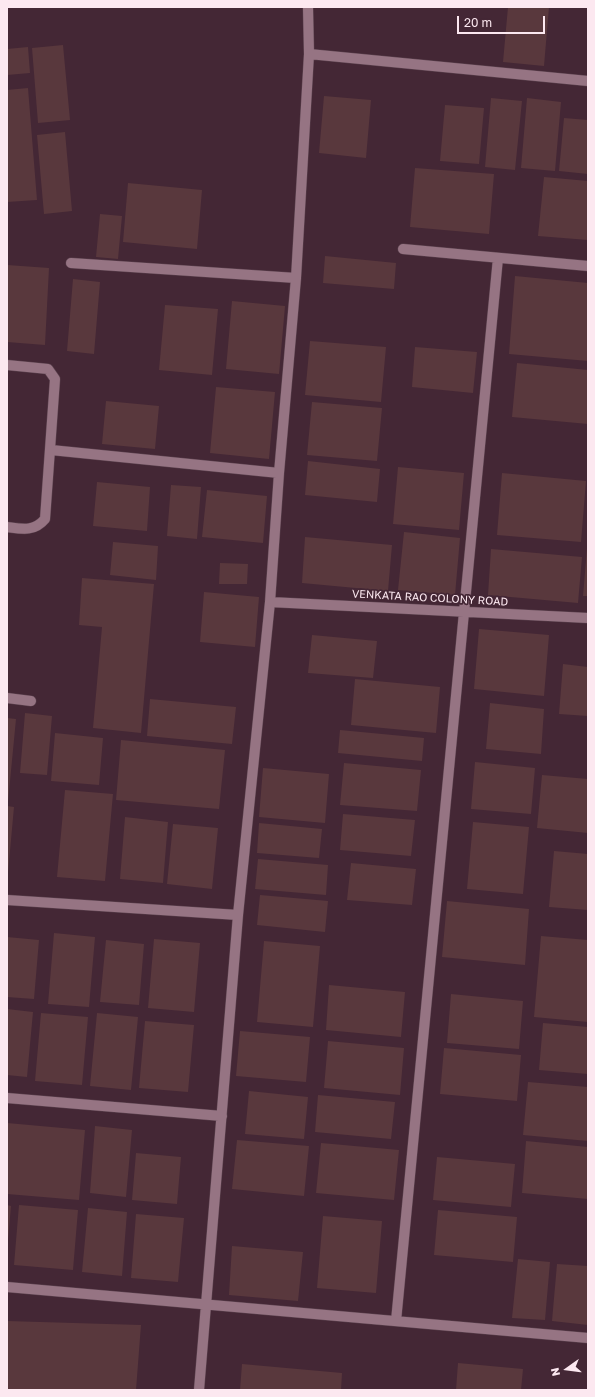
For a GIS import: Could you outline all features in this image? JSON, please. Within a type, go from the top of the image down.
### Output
[{"type":"street","points":[[199,1390],[238,915],[270,602],[279,473],[296,278],[309,54],[308,7]]},
{"type":"street","points":[[309,54],[588,81]]},
{"type":"street","points":[[403,249],[588,266]]},
{"type":"street","points":[[396,1321],[462,612],[498,258]]},
{"type":"street","points":[[71,263],[296,278]]},
{"type":"street","points":[[7,365],[48,369],[56,379],[45,519],[36,528],[24,529],[7,527]]},
{"type":"street","points":[[50,450],[279,473]]},
{"type":"street","name":"VENKATA RAO COLONY ROAD","points":[[270,602],[588,618]]},
{"type":"street","points":[[7,698],[31,701]]},
{"type":"street","points":[[7,900],[238,915]]},
{"type":"street","points":[[7,1098],[222,1116]]},
{"type":"street","points":[[7,1287],[588,1338]]},
{"type":"building","points":[[508,7],[549,7],[544,66],[503,62]]},
{"type":"building","points":[[63,45],[70,120],[38,123],[32,48]]},
{"type":"building","points":[[28,47],[30,73],[7,75],[7,49]]},
{"type":"building","points":[[28,88],[37,200],[7,202],[7,90]]},
{"type":"building","points":[[324,96],[371,100],[366,158],[319,153]]},
{"type":"building","points":[[491,98],[522,101],[515,170],[485,167]]},
{"type":"building","points":[[527,98],[561,102],[555,171],[521,168]]},
{"type":"building","points":[[445,105],[484,108],[479,164],[440,161]]},
{"type":"building","points":[[564,118],[588,120],[588,174],[559,171]]},
{"type":"building","points":[[65,132],[72,211],[44,214],[37,135]]},
{"type":"building","points":[[415,168],[494,174],[489,234],[410,227]]},
{"type":"building","points":[[544,177],[588,181],[588,240],[538,236]]},
{"type":"building","points":[[128,183],[202,190],[197,249],[123,242]]},
{"type":"building","points":[[100,214],[122,216],[118,259],[96,257]]},
{"type":"building","points":[[325,256],[396,263],[394,289],[323,283]]},
{"type":"building","points":[[7,265],[49,268],[45,345],[7,342]]},
{"type":"building","points":[[515,276],[588,283],[588,361],[509,354]]},
{"type":"building","points":[[73,279],[100,282],[94,354],[67,351]]},
{"type":"building","points":[[232,301],[285,306],[279,374],[226,369]]},
{"type":"building","points":[[165,305],[218,309],[212,375],[159,370]]},
{"type":"building","points":[[310,341],[386,347],[381,402],[305,395]]},
{"type":"building","points":[[415,347],[477,352],[473,393],[412,387]]},
{"type":"building","points":[[517,363],[588,370],[588,424],[512,417]]},
{"type":"building","points":[[216,387],[275,392],[269,459],[210,453]]},
{"type":"building","points":[[106,401],[159,406],[155,449],[102,444]]},
{"type":"building","points":[[312,402],[382,408],[377,461],[307,455]]},
{"type":"building","points":[[308,461],[380,469],[377,502],[305,495]]},
{"type":"building","points":[[398,467],[464,473],[459,530],[393,524]]},
{"type":"building","points":[[502,473],[586,481],[581,542],[497,535]]},
{"type":"building","points":[[97,482],[150,487],[147,531],[93,526]]},
{"type":"building","points":[[171,485],[201,487],[197,539],[167,536]]},
{"type":"building","points":[[207,490],[267,496],[263,543],[202,537]]},
{"type":"building","points":[[404,532],[460,538],[455,595],[398,590]]},
{"type":"building","points":[[305,537],[392,545],[388,591],[302,583]]},
{"type":"building","points":[[113,542],[158,546],[156,580],[110,575]]},
{"type":"building","points":[[587,548],[588,596],[583,596]]},
{"type":"building","points":[[491,549],[582,557],[578,603],[488,595]]},
{"type":"building","points":[[220,563],[248,564],[247,584],[219,584]]},
{"type":"building","points":[[82,578],[154,584],[141,733],[93,728],[102,627],[79,625]]},
{"type":"building","points":[[204,592],[259,597],[255,647],[200,642]]},
{"type":"building","points":[[479,629],[549,635],[544,696],[474,689]]},
{"type":"building","points":[[312,635],[377,641],[373,678],[308,673]]},
{"type":"building","points":[[563,664],[588,667],[588,716],[559,714]]},
{"type":"building","points":[[355,679],[440,687],[436,733],[351,725]]},
{"type":"building","points":[[150,699],[236,707],[232,744],[147,736]]},
{"type":"building","points":[[490,703],[544,709],[541,754],[486,749]]},
{"type":"building","points":[[25,713],[52,716],[47,775],[20,773]]},
{"type":"building","points":[[7,718],[16,719],[8,802],[7,802]]},
{"type":"building","points":[[340,730],[424,738],[422,761],[338,753]]},
{"type":"building","points":[[55,733],[103,738],[99,785],[51,781]]},
{"type":"building","points":[[121,740],[225,750],[219,809],[116,800]]},
{"type":"building","points":[[475,762],[535,768],[531,814],[471,809]]},
{"type":"building","points":[[344,763],[421,770],[417,811],[340,805]]},
{"type":"building","points":[[263,768],[329,774],[325,823],[259,817]]},
{"type":"building","points":[[542,775],[588,779],[588,833],[537,828]]},
{"type":"building","points":[[65,790],[113,794],[105,881],[57,877]]},
{"type":"building","points":[[7,806],[14,807],[8,873],[7,873]]},
{"type":"building","points":[[343,814],[415,820],[411,856],[340,850]]},
{"type":"building","points":[[125,817],[168,822],[163,883],[120,879]]},
{"type":"building","points":[[473,822],[529,827],[523,894],[467,889]]},
{"type":"building","points":[[259,823],[322,829],[319,858],[257,853]]},
{"type":"building","points":[[173,824],[218,828],[212,889],[167,884]]},
{"type":"building","points":[[554,851],[588,854],[588,910],[549,907]]},
{"type":"building","points":[[258,859],[328,865],[326,895],[255,889]]},
{"type":"building","points":[[351,863],[416,869],[412,905],[347,900]]},
{"type":"building","points":[[260,895],[328,901],[325,932],[257,925]]},
{"type":"building","points":[[447,901],[529,909],[525,965],[442,957]]},
{"type":"building","points":[[54,933],[95,937],[89,1007],[48,1004]]},
{"type":"building","points":[[541,936],[588,940],[588,1022],[534,1017]]},
{"type":"building","points":[[7,937],[39,940],[34,999],[7,997]]},
{"type":"building","points":[[154,939],[200,943],[194,1012],[148,1008]]},
{"type":"building","points":[[106,940],[144,944],[139,1005],[100,1002]]},
{"type":"building","points":[[264,941],[320,946],[313,1027],[257,1022]]},
{"type":"building","points":[[329,985],[405,992],[401,1037],[326,1030]]},
{"type":"building","points":[[451,994],[523,1001],[519,1049],[447,1043]]},
{"type":"building","points":[[7,1009],[33,1012],[27,1077],[7,1075]]},
{"type":"building","points":[[41,1013],[88,1017],[82,1085],[35,1081]]},
{"type":"building","points":[[97,1013],[138,1017],[131,1090],[90,1086]]},
{"type":"building","points":[[145,1021],[194,1025],[188,1092],[139,1088]]},
{"type":"building","points":[[543,1023],[588,1027],[588,1074],[539,1070]]},
{"type":"building","points":[[240,1031],[310,1037],[306,1082],[236,1076]]},
{"type":"building","points":[[328,1041],[404,1048],[400,1095],[324,1088]]},
{"type":"building","points":[[444,1048],[521,1055],[517,1101],[440,1094]]},
{"type":"building","points":[[528,1082],[588,1087],[588,1141],[523,1135]]},
{"type":"building","points":[[249,1091],[308,1097],[304,1139],[245,1134]]},
{"type":"building","points":[[318,1095],[395,1102],[391,1139],[315,1132]]},
{"type":"building","points":[[7,1123],[85,1130],[79,1200],[7,1194]]},
{"type":"building","points":[[95,1126],[132,1130],[126,1197],[90,1193]]},
{"type":"building","points":[[237,1140],[309,1146],[304,1196],[232,1189]]},
{"type":"building","points":[[526,1141],[588,1147],[588,1199],[522,1193]]},
{"type":"building","points":[[321,1143],[399,1150],[394,1200],[316,1193]]},
{"type":"building","points":[[136,1153],[181,1157],[177,1204],[132,1200]]},
{"type":"building","points":[[437,1157],[515,1164],[511,1207],[433,1200]]},
{"type":"building","points":[[7,1205],[11,1206],[8,1240],[7,1240]]},
{"type":"building","points":[[19,1205],[78,1210],[73,1270],[14,1265]]},
{"type":"building","points":[[88,1208],[127,1212],[122,1276],[82,1272]]},
{"type":"building","points":[[438,1210],[517,1217],[513,1262],[434,1255]]},
{"type":"building","points":[[136,1214],[184,1218],[178,1282],[131,1278]]},
{"type":"building","points":[[323,1216],[382,1221],[376,1293],[317,1288]]},
{"type":"building","points":[[232,1246],[303,1252],[298,1301],[229,1295]]},
{"type":"building","points":[[518,1259],[550,1262],[545,1320],[512,1318]]},
{"type":"building","points":[[557,1264],[588,1266],[588,1325],[552,1321]]},
{"type":"building","points":[[7,1321],[141,1325],[136,1390],[7,1390]]},
{"type":"building","points":[[458,1363],[523,1369],[521,1390],[456,1390]]},
{"type":"building","points":[[242,1364],[342,1373],[341,1390],[240,1390]]}]
